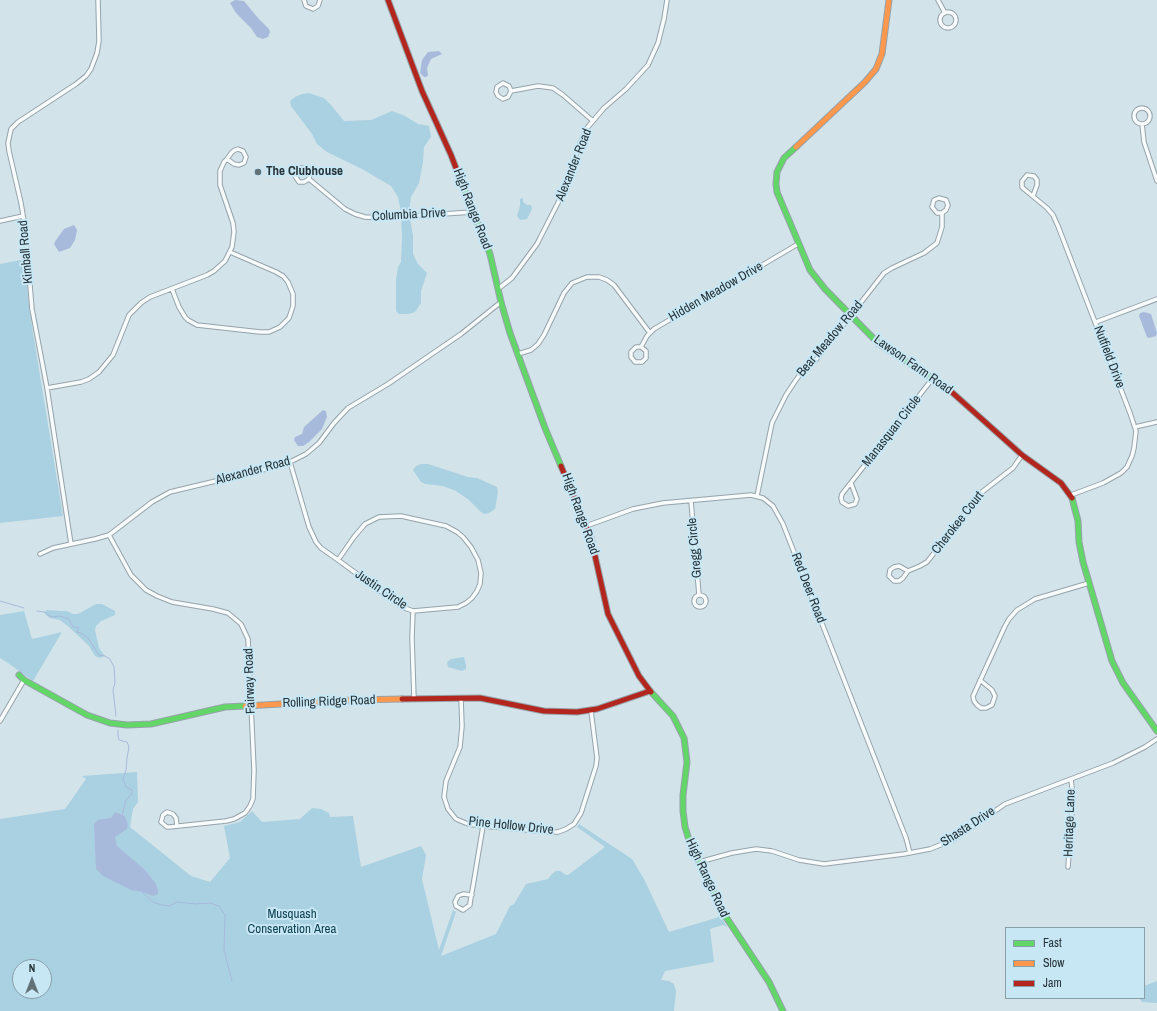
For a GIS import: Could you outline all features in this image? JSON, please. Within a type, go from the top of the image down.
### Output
[{"type":"street","name":"Kimball Road","points":[[71,544],[47,388],[30,297],[27,244],[23,216],[8,143],[11,129],[28,115],[76,84],[86,76],[91,69],[98,45],[98,0]]},
{"type":"street","points":[[304,0],[306,6],[310,9],[318,6],[320,0]]},
{"type":"street","name":"High Range Road","points":[[388,0],[422,92],[448,148],[490,254],[501,302],[518,354],[545,428],[586,526],[595,554],[608,614],[635,669],[650,691],[668,709],[684,738],[687,758],[683,795],[684,819],[690,843],[724,914],[769,982],[783,1011]]},
{"type":"street","name":"Alexander Road","points":[[498,289],[512,278],[537,244],[567,185],[583,135],[604,108],[640,75],[648,65],[655,50],[662,27],[667,0]]},
{"type":"street","name":"Lawson Farm Road","points":[[888,0],[882,54],[874,73],[787,155],[778,168],[776,188],[810,270],[816,280],[850,316],[880,344],[955,394],[1022,455],[1061,483],[1071,495],[1078,521],[1082,558],[1115,668],[1126,688],[1157,731]]},
{"type":"street","points":[[938,0],[945,12]]},
{"type":"street","points":[[945,12],[952,13],[956,17],[956,22],[951,27],[943,26],[940,22],[941,16],[945,12]]},
{"type":"street","points":[[503,83],[508,84],[511,90],[510,96],[503,99],[498,96],[496,92],[497,87],[503,83]]},
{"type":"street","points":[[511,90],[538,86],[553,88],[563,94],[593,121]]},
{"type":"street","points":[[1141,108],[1147,110],[1150,116],[1148,121],[1142,124],[1137,123],[1134,115],[1136,110],[1141,108]]},
{"type":"street","points":[[1142,124],[1144,142],[1157,181]]},
{"type":"street","points":[[47,388],[81,382],[89,379],[99,372],[112,355],[129,315],[137,306],[145,300],[214,271],[225,260],[230,252],[233,242],[234,228],[220,189],[219,181],[221,168],[227,159],[233,151],[238,149],[244,152],[246,157],[245,162],[239,165],[234,164],[227,159]]},
{"type":"street","name":"Columbia Drive","points":[[301,168],[306,169],[310,174],[309,179],[305,182],[299,182],[295,176],[296,171],[301,168]]},
{"type":"street","name":"Nutfield Drive","points":[[1033,196],[1038,185],[1037,180],[1034,176],[1027,175],[1022,179],[1024,189],[1047,208],[1055,220],[1096,322],[1135,427],[1136,436],[1134,448],[1127,467],[1114,478],[1071,495]]},
{"type":"street","name":"Columbia Drive","points":[[309,179],[341,206],[355,214],[371,218],[473,212]]},
{"type":"street","name":"Bear Meadow Road","points":[[757,496],[774,419],[786,395],[799,375],[814,361],[884,274],[892,268],[924,253],[937,242],[942,228],[942,213],[946,210],[948,205],[944,199],[939,198],[934,200],[932,207],[937,213],[942,213]]},
{"type":"street","points":[[0,221],[23,216]]},
{"type":"street","name":"Hidden Meadow Drive","points":[[641,347],[650,333],[659,326],[798,244]]},
{"type":"street","points":[[172,289],[184,317],[197,325],[260,332],[268,332],[280,326],[289,318],[293,306],[293,294],[288,282],[283,276],[276,272],[230,252]]},
{"type":"street","points":[[518,354],[531,350],[538,344],[544,335],[564,292],[572,283],[587,277],[599,277],[607,280],[614,286],[650,333]]},
{"type":"street","points":[[1096,322],[1157,299]]},
{"type":"street","name":"Alexander Road","points":[[40,554],[53,548],[95,540],[109,535],[166,493],[290,462],[306,454],[314,448],[348,408],[388,384],[460,334],[501,302]]},
{"type":"street","name":"Hidden Meadow Drive","points":[[636,347],[641,347],[646,351],[646,358],[642,362],[635,362],[631,357],[631,352],[636,347]]},
{"type":"street","name":"Manasquan Circle","points":[[851,483],[857,499],[854,504],[848,506],[844,504],[841,498],[842,494],[933,378]]},
{"type":"street","points":[[1135,427],[1157,422]]},
{"type":"street","name":"Cherokee Court","points":[[908,571],[899,566],[894,567],[890,571],[889,576],[894,581],[898,581],[903,578],[908,571],[931,559],[982,492],[1013,468],[1022,455]]},
{"type":"street","name":"Justin Circle","points":[[290,462],[313,538],[321,548],[402,607],[413,611],[458,607],[469,601],[477,591],[480,584],[481,573],[478,560],[469,543],[457,532],[439,524],[401,516],[372,520],[360,529],[338,560]]},
{"type":"street","points":[[586,526],[653,504],[757,496]]},
{"type":"street","name":"Red Deer Road","points":[[757,496],[767,500],[773,506],[783,524],[906,838],[910,853]]},
{"type":"street","name":"Gregg Circle","points":[[691,501],[700,595]]},
{"type":"street","name":"Fairway Road","points":[[109,535],[127,569],[134,579],[146,590],[156,596],[172,602],[220,610],[228,614],[238,621],[247,635],[249,642],[254,790],[253,799],[250,806],[241,815],[230,820],[177,826],[164,826],[161,820],[163,815],[167,812],[173,814],[176,818],[177,826]]},
{"type":"street","points":[[980,680],[993,691],[995,696],[992,705],[986,708],[978,706],[973,699],[974,694],[980,680],[1005,626],[1017,610],[1035,599],[1089,583]]},
{"type":"street","points":[[413,611],[412,638],[414,699]]},
{"type":"street","name":"Rolling Ridge Road","points":[[19,675],[24,680],[87,715],[118,725],[143,725],[225,707],[414,699],[480,698],[552,712],[569,713],[591,711],[650,691]]},
{"type":"street","points":[[0,720],[24,680]]},
{"type":"street","name":"Pine Hollow Drive","points":[[461,698],[462,726],[460,747],[446,781],[444,797],[448,809],[456,819],[468,824],[483,826],[558,832],[574,824],[581,813],[596,766],[597,758],[591,711]]},
{"type":"street","name":"Shasta Drive","points":[[699,862],[726,854],[756,849],[772,851],[807,862],[824,864],[930,849],[960,835],[1005,804],[1128,757],[1157,739]]},
{"type":"street","name":"Heritage Lane","points":[[1068,867],[1073,797],[1071,779]]},
{"type":"street","points":[[472,895],[463,894],[458,896],[455,902],[456,906],[461,909],[466,909],[470,905],[472,895],[483,826]]},
{"type":"green space","points":[[309,93],[324,98],[344,121],[371,120],[392,111],[405,116],[418,124],[429,126],[431,137],[424,147],[419,183],[411,197],[409,213],[413,236],[413,254],[418,264],[427,273],[421,291],[421,303],[415,312],[409,314],[399,314],[396,311],[396,280],[398,267],[401,262],[402,238],[401,212],[398,197],[391,186],[362,169],[327,152],[317,144],[312,134],[291,106],[290,101],[302,94]]},
{"type":"green space","points":[[523,198],[523,202],[527,205],[531,205],[532,209],[527,219],[520,220],[517,216],[520,206],[520,199]]},
{"type":"green space","points":[[26,259],[28,298],[33,333],[63,516],[0,523],[0,264]]},
{"type":"green space","points":[[428,464],[468,477],[477,478],[497,487],[498,492],[495,509],[484,514],[469,500],[456,491],[443,486],[425,484],[421,482],[413,470],[416,466]]},
{"type":"green space","points":[[96,604],[102,604],[115,611],[115,615],[101,621],[96,626],[95,630],[99,648],[105,656],[100,658],[95,656],[89,646],[70,628],[60,620],[50,618],[44,612],[47,610],[67,611],[73,614],[78,614]]},
{"type":"green space","points":[[24,611],[32,639],[62,632],[33,681],[0,658],[0,615]]},
{"type":"green space","points":[[464,657],[466,669],[462,671],[448,667],[447,662],[451,659]]},
{"type":"green space","name":"Musquash Conservation Area","points":[[137,772],[138,802],[133,809],[130,827],[191,876],[210,882],[230,858],[224,826],[240,822],[252,811],[262,822],[300,819],[312,808],[321,809],[329,813],[330,817],[353,816],[361,867],[421,846],[426,855],[422,879],[439,950],[453,910],[456,912],[441,956],[496,934],[510,906],[514,904],[526,884],[548,879],[556,871],[560,871],[568,875],[605,847],[577,827],[579,824],[632,859],[644,879],[669,932],[716,918],[719,916],[719,913],[727,927],[723,925],[710,929],[714,962],[665,971],[661,980],[669,981],[674,984],[676,991],[674,1011],[0,1011],[0,819],[65,809],[86,779],[82,776]]},
{"type":"green space","points":[[1157,981],[1157,1003],[1142,1002],[1140,999],[1145,999],[1145,986]]},
{"type":"shaded area","points":[[235,0],[244,1],[269,29],[270,32],[268,37],[263,39],[257,37],[251,28],[236,13],[230,3]]},
{"type":"shaded area","points":[[439,51],[442,54],[431,59],[427,68],[428,75],[424,77],[420,73],[422,60],[428,52]]},
{"type":"shaded area","points":[[74,225],[77,230],[75,240],[70,248],[59,252],[54,244],[56,240],[64,229]]},
{"type":"shaded area","points":[[1144,312],[1151,314],[1157,333],[1156,336],[1149,338],[1147,337],[1139,316],[1140,313]]},
{"type":"shaded area","points":[[323,410],[326,411],[327,417],[322,429],[309,442],[303,446],[298,446],[294,440],[295,437],[302,434],[304,427]]},
{"type":"shaded area","points":[[115,812],[125,816],[128,825],[127,829],[115,837],[117,846],[145,870],[156,884],[158,894],[153,896],[131,890],[103,876],[96,869],[94,824],[98,820],[111,818]]},
{"type":"waterway","points":[[0,601],[24,608]]},
{"type":"waterway","points":[[37,611],[44,612],[51,617],[60,616],[69,619],[73,627],[79,628],[77,632],[88,638],[99,655],[110,659],[114,667],[115,683],[113,690],[116,716]]},
{"type":"waterway","points":[[118,730],[119,740],[127,742],[129,747],[126,770],[123,779],[126,787],[132,790],[132,794],[126,800],[122,815]]},
{"type":"waterway","points":[[142,892],[153,902],[162,905],[169,906],[177,902],[196,904],[210,903],[219,906],[225,915],[224,950],[232,981]]},
{"type":"traffic: fast","points":[[796,147],[784,158],[777,172],[776,184],[777,192],[810,270],[825,289],[879,344],[937,381]]},
{"type":"traffic: fast","points":[[461,181],[490,254],[510,333],[545,428],[561,466]]},
{"type":"traffic: fast","points":[[1072,498],[1078,521],[1079,542],[1083,562],[1112,661],[1123,683],[1157,731]]},
{"type":"traffic: fast","points":[[19,675],[24,680],[87,715],[110,723],[127,725],[151,724],[225,707],[245,706]]},
{"type":"traffic: fast","points":[[651,692],[673,716],[684,738],[687,762],[683,795],[683,811],[685,827],[690,843],[724,914],[769,982],[783,1011]]},
{"type":"traffic: slow","points":[[796,147],[865,82],[876,69],[882,54],[889,0]]},
{"type":"traffic: slow","points":[[245,706],[402,699]]},
{"type":"traffic: jam","points":[[388,0],[422,91],[461,181]]},
{"type":"traffic: jam","points":[[937,381],[945,386],[1022,455],[1061,483],[1072,498]]},
{"type":"traffic: jam","points":[[561,466],[591,538],[608,614],[639,676],[651,692]]},
{"type":"traffic: jam","points":[[402,699],[480,698],[544,711],[577,712],[597,709],[650,691]]},
{"type":"place","name":"The Clubhouse","points":[[258,172]]}]
